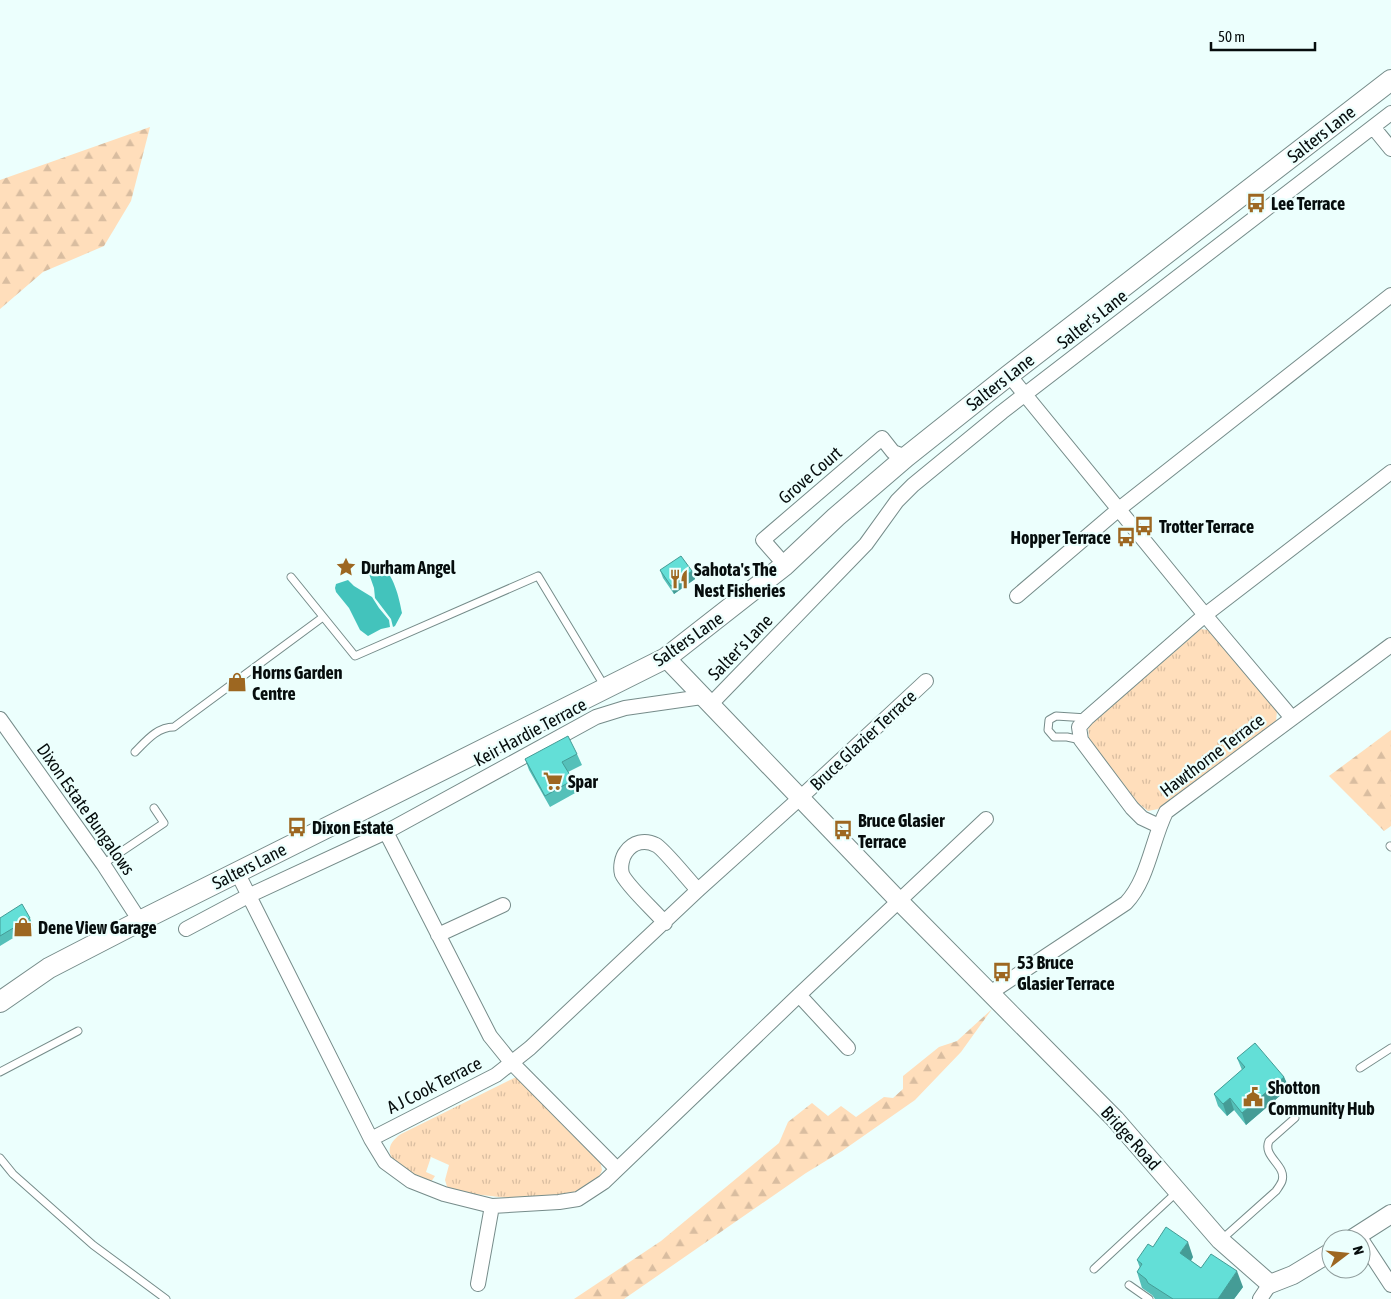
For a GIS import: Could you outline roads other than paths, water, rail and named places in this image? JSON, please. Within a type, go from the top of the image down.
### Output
[{"type":"main road","name":"Salters Lane","points":[[0,1002],[49,968],[666,658],[785,565],[836,517],[906,457],[1009,375],[1391,80]]},
{"type":"street","name":"Salter's Lane","points":[[706,701],[866,544],[897,501],[913,484],[1025,394],[1391,113]]},
{"type":"street","points":[[1373,127],[1391,149]]},
{"type":"street","points":[[1017,596],[1119,509],[1391,295]]},
{"type":"street","points":[[1009,375],[1292,718]]},
{"type":"street","name":"Grove Court","points":[[785,565],[763,540],[882,438],[892,452],[906,457]]},
{"type":"street","points":[[1159,826],[1142,818],[1132,808],[1081,740],[1079,727],[1205,614],[1391,472]]},
{"type":"street","name":"Hawthorne Terrace","points":[[990,994],[1122,905],[1135,893],[1159,826],[1166,812],[1391,645]]},
{"type":"street","points":[[666,658],[990,994]]},
{"type":"street","name":"Bruce Glazier Terrace","points":[[665,923],[698,890],[926,681]]},
{"type":"street","name":"Keir Hardie Terrace","points":[[386,832],[596,716],[625,708],[706,701]]},
{"type":"street","name":"Dixon Estate Bungalows","points":[[0,719],[103,864],[140,921]]},
{"type":"street","points":[[237,872],[371,1139],[386,1162],[411,1181],[444,1194],[492,1206],[559,1202],[578,1198],[604,1182],[616,1168],[798,995],[986,820]]},
{"type":"street","points":[[186,929],[248,896],[386,832],[490,1036],[512,1062],[616,1168]]},
{"type":"street","points":[[665,923],[628,883],[622,873],[623,855],[629,848],[636,842],[657,845],[698,890]]},
{"type":"street","points":[[438,935],[503,905]]},
{"type":"street","name":"A J Cook Terrace","points":[[371,1139],[496,1075],[530,1048],[665,923]]},
{"type":"street","name":"Bridge Road","points":[[990,994],[1115,1119],[1220,1240],[1270,1284]]},
{"type":"street","points":[[798,995],[848,1048]]},
{"type":"street","points":[[478,1284],[492,1206]]},
{"type":"street","points":[[1370,1229],[1391,1214]]},
{"type":"street","points":[[1371,1257],[1391,1285]]},
{"type":"street","points":[[1260,1299],[1270,1284],[1293,1276],[1321,1258]]},
{"type":"lane","points":[[291,577],[355,656],[538,576],[605,688]]},
{"type":"lane","points":[[135,752],[158,731],[165,727],[174,727],[322,617]]},
{"type":"lane","points":[[1081,740],[1054,737],[1048,730],[1049,720],[1056,716],[1087,718]]},
{"type":"lane","points":[[103,864],[164,823],[154,808]]},
{"type":"lane","points":[[0,1072],[78,1031]]},
{"type":"lane","points":[[1360,1068],[1391,1048]]},
{"type":"lane","points":[[1220,1240],[1276,1191],[1283,1175],[1276,1162],[1268,1153],[1267,1145],[1295,1118]]},
{"type":"lane","points":[[0,1158],[13,1174],[92,1244],[166,1299]]},
{"type":"lane","points":[[1094,1269],[1178,1191]]},
{"type":"lane","points":[[1129,1285],[1149,1299]]},
{"type":"water","points":[[380,564],[392,580],[401,607],[402,613],[393,627],[391,619],[375,598],[374,588],[368,571],[368,568]]},
{"type":"water","points":[[348,580],[372,597],[389,620],[390,627],[381,629],[368,636],[360,630],[349,608],[335,588],[336,584]]},
{"type":"place","name":"Lee Terrace","points":[[1256,203]]},
{"type":"place","name":"Trotter Terrace","points":[[1144,526]]},
{"type":"place","name":"Hopper Terrace","points":[[1126,537]]},
{"type":"place","name":"Durham Angel","points":[[346,567]]},
{"type":"place","name":"Sahota's The Nest Fisheries","points":[[679,579]]},
{"type":"place","name":"Horns Garden Centre","points":[[237,682]]},
{"type":"place","name":"Spar","points":[[553,781]]},
{"type":"place","name":"Dixon Estate","points":[[297,827]]},
{"type":"place","name":"Bruce Glasier Terrace","points":[[843,830]]},
{"type":"place","name":"Dene View Garage","points":[[23,927]]},
{"type":"place","name":"53 Bruce Glasier Terrace","points":[[1002,972]]},
{"type":"place","name":"Shotton Community Hub","points":[[1253,1097]]}]
